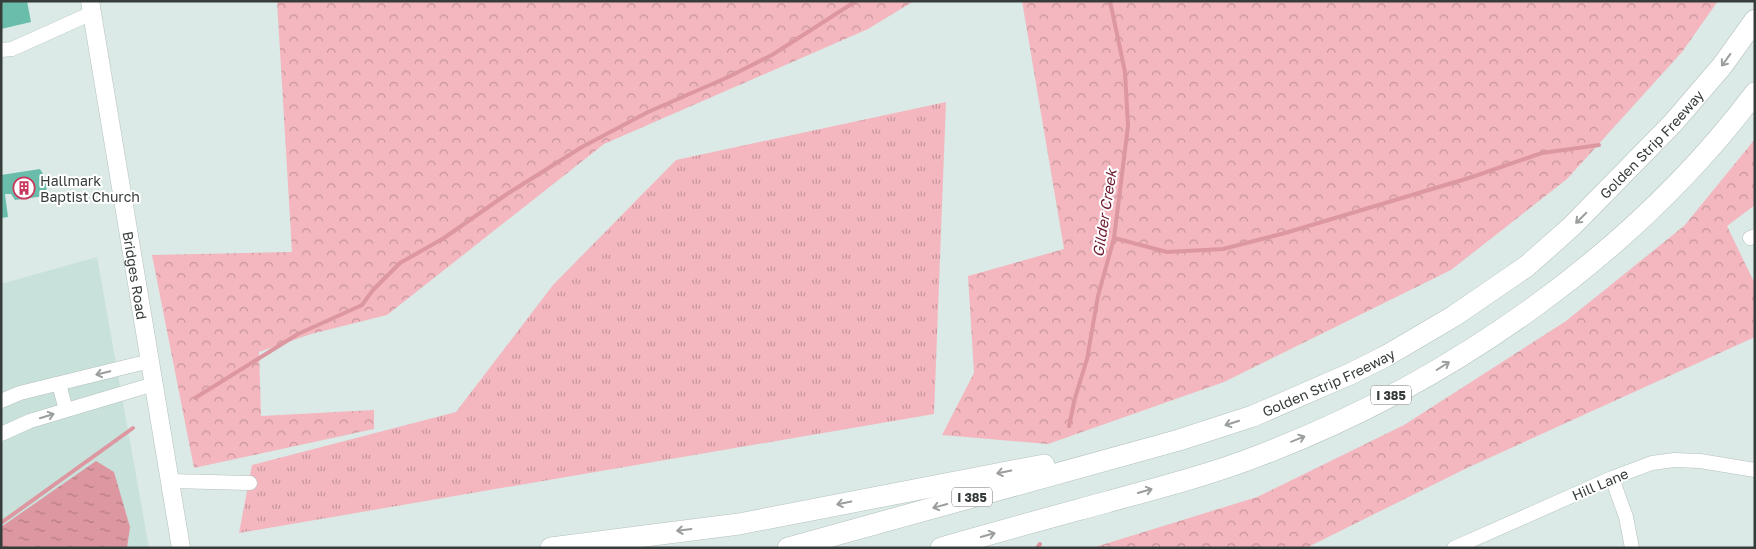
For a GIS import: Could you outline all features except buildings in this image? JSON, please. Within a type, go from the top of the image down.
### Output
[{"type":"highway","name":"Golden Strip Freeway","points":[[788,548],[1155,447],[1253,416],[1350,374],[1386,356],[1454,316],[1527,266],[1572,226],[1673,123],[1722,66],[1755,20]]},
{"type":"highway","name":"I 385","points":[[941,548],[1194,478],[1249,459],[1306,437],[1422,378],[1505,327],[1565,284],[1636,224],[1682,178],[1721,135],[1755,93]]},
{"type":"highway","points":[[551,548],[738,524],[1009,471],[1155,447]]},
{"type":"main road","name":"Bridges Road","points":[[91,7],[181,548]]},
{"type":"street","points":[[1,50],[12,49],[91,7]]},
{"type":"street","points":[[1,401],[20,393],[150,361]]},
{"type":"street","points":[[59,384],[66,410]]},
{"type":"street","points":[[3,429],[154,384]]},
{"type":"street","name":"Hill Lane","points":[[1454,548],[1612,478],[1652,463],[1674,460],[1700,461],[1755,470]]},
{"type":"street","points":[[1612,478],[1626,517],[1632,548]]},
{"type":"street","points":[[170,481],[250,483]]},
{"type":"shaded area","points":[[97,257],[149,548],[1,548],[1,284]]},
{"type":"green space","points":[[277,1],[914,1],[868,29],[604,144],[387,315],[311,334],[259,352],[261,416],[374,410],[374,429],[194,468],[152,255],[292,252]]},
{"type":"green space","points":[[1022,1],[1718,1],[1682,52],[1567,179],[1451,270],[1224,382],[1048,444],[942,435],[974,373],[968,276],[1064,249]]},
{"type":"green space","points":[[946,102],[934,414],[239,533],[252,465],[456,412],[553,285],[676,160]]},
{"type":"green space","points":[[1755,139],[1755,205],[1727,226],[1755,284],[1755,337],[1467,468],[1306,548],[1092,548],[1257,497],[1404,425],[1566,321],[1684,226]]},
{"type":"water","points":[[96,461],[114,472],[130,527],[127,548],[1,548],[1,527]]},
{"type":"waterway","points":[[195,398],[298,334],[362,305],[373,290],[400,263],[444,238],[507,194],[582,147],[648,112],[726,78],[772,55],[856,1]]},
{"type":"waterway","name":"Gilder Creek","points":[[1069,426],[1087,359],[1098,296],[1114,238],[1128,126],[1125,72],[1110,1]]},
{"type":"waterway","points":[[1114,238],[1167,252],[1223,249],[1285,233],[1472,177],[1542,153],[1599,145]]},
{"type":"waterway","points":[[1,523],[133,428]]},
{"type":"waterway","name":"Gilder Creek","points":[[1037,548],[1040,544]]},
{"type":"place","name":"Hallmark Baptist Church","points":[[24,188]]}]
